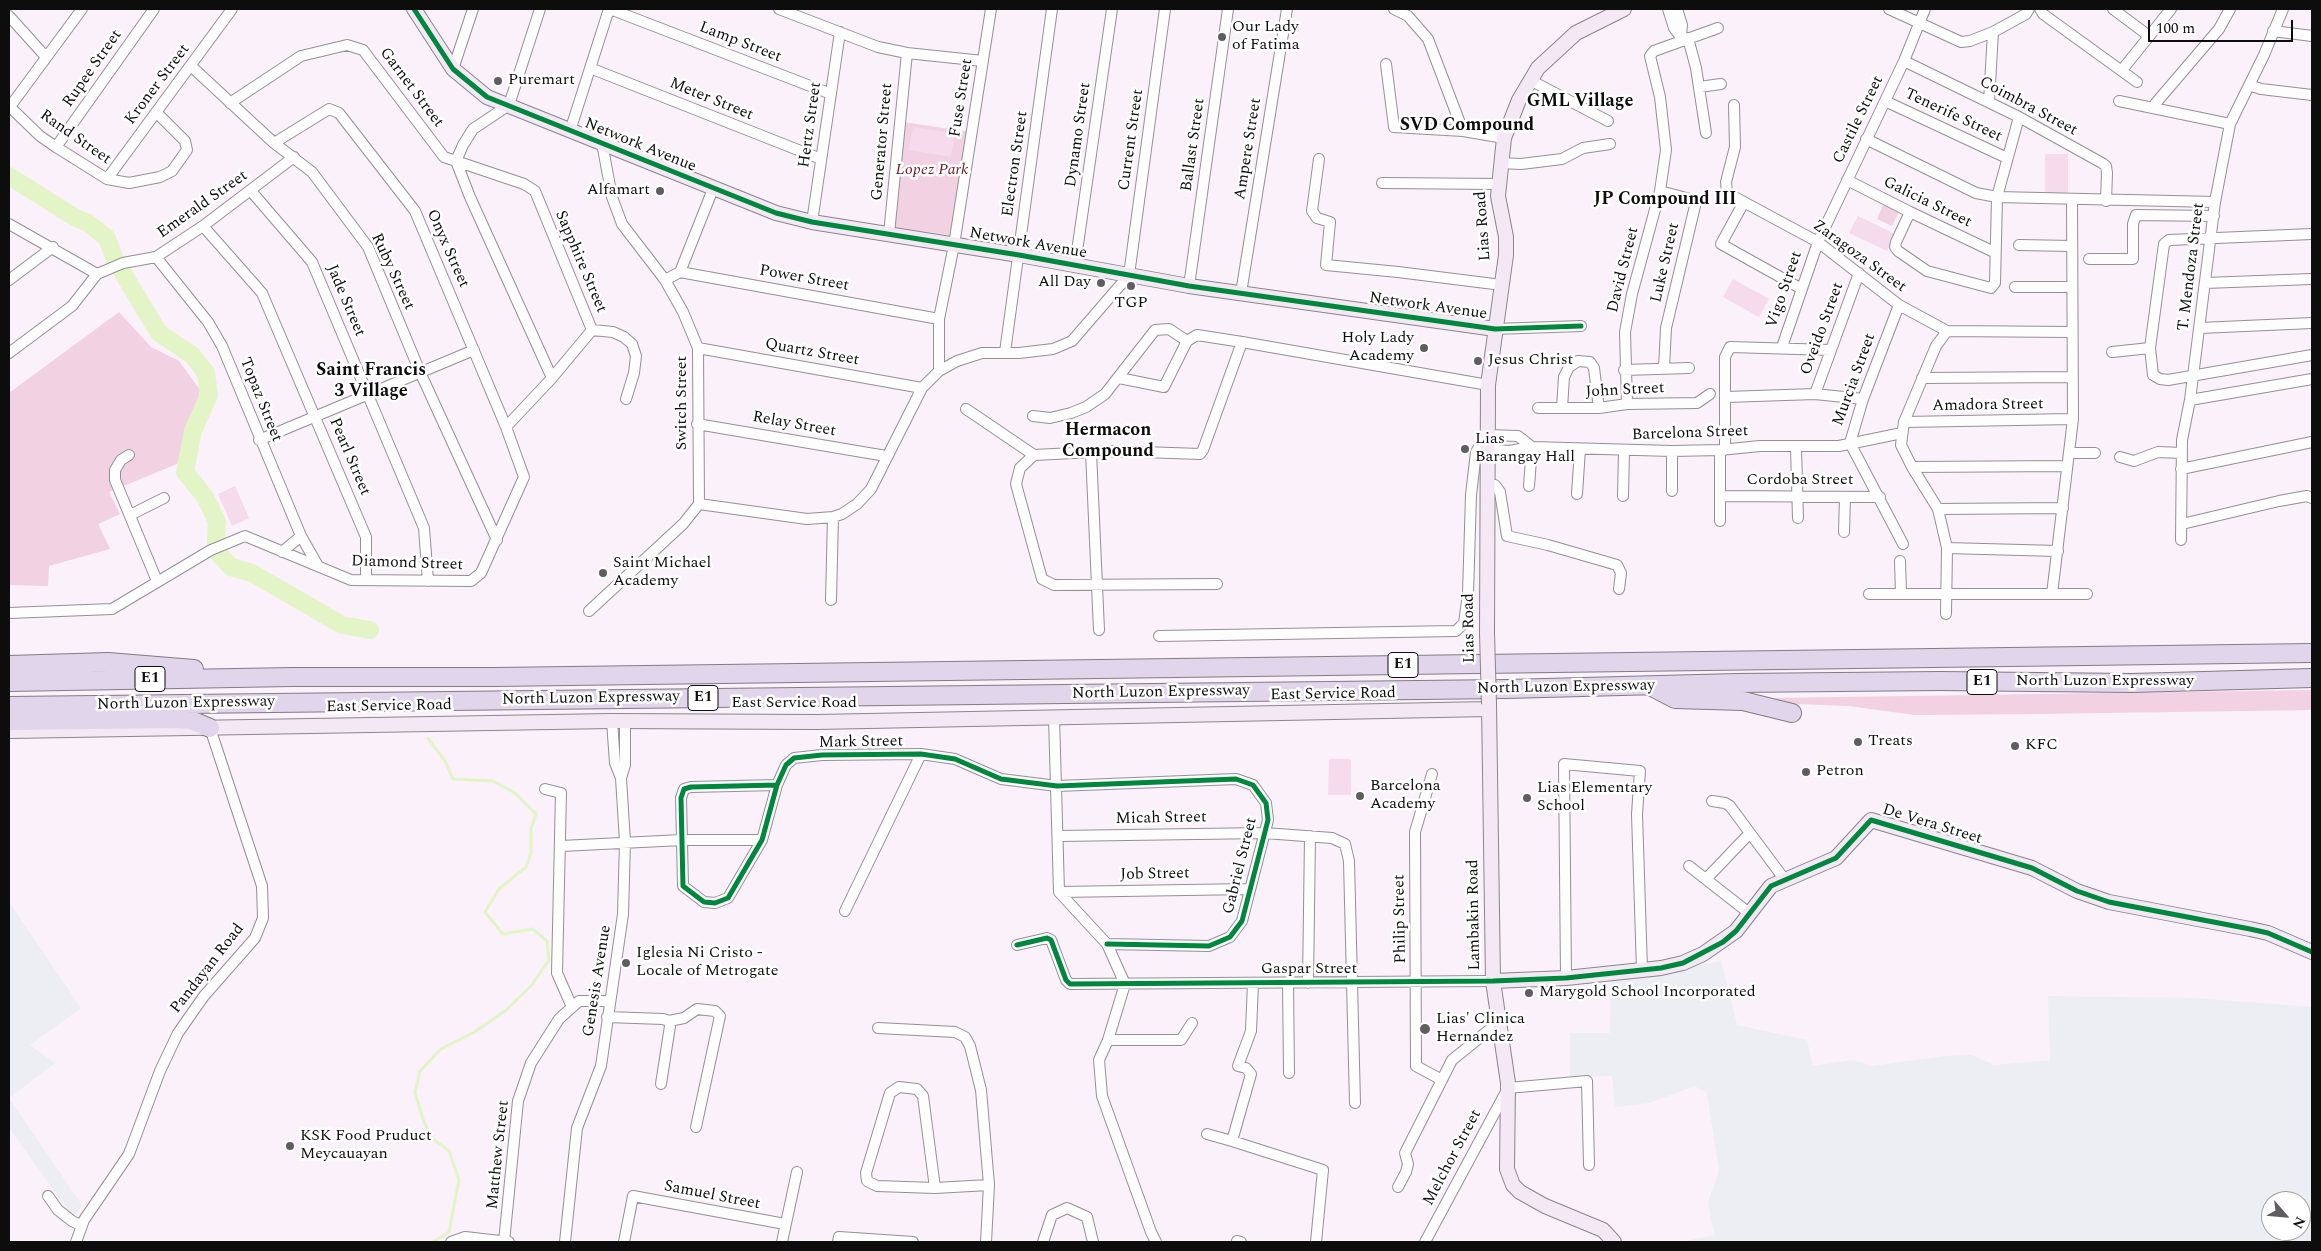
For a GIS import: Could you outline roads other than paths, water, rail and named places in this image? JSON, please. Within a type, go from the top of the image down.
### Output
[{"type":"highway","name":"North Luzon Expressway","points":[[9,682],[2312,653]]},
{"type":"highway","points":[[9,665],[108,662],[292,677]]},
{"type":"highway","name":"North Luzon Expressway","points":[[9,706],[1652,687],[1940,681],[2132,683],[2312,678]]},
{"type":"highway","points":[[1652,687],[1674,699],[1743,701],[1792,713]]},
{"type":"highway","points":[[9,721],[175,719],[191,720],[210,728]]},
{"type":"main road","name":"Network Avenue","points":[[414,9],[453,69],[487,97],[776,213],[812,222],[1019,255],[1189,286],[1495,329]]},
{"type":"main road","name":"Lias Road","points":[[1489,707],[1486,487],[1488,385],[1506,255],[1506,237],[1498,196],[1504,138],[1530,80],[1538,68],[1576,33],[1616,10]]},
{"type":"main road","name":"East Service Road","points":[[9,730],[618,721],[816,722],[1489,707]]},
{"type":"main road","name":"Lambakin Road","points":[[1489,707],[1493,981],[1508,1088],[1508,1169],[1513,1185],[1529,1198],[1603,1230],[1614,1242]]},
{"type":"main road","name":"De Vera Street","points":[[1493,981],[1566,978],[1642,970],[1683,963],[1703,954],[1736,931],[1765,891],[1785,880],[1836,858],[1871,820],[2032,868],[2076,891],[2109,902],[2268,933],[2312,952]]},
{"type":"street","points":[[9,107],[82,9]]},
{"type":"street","name":"Rupee Street","points":[[56,148],[154,9]]},
{"type":"street","name":"Kroner Street","points":[[106,179],[232,9]]},
{"type":"street","points":[[453,69],[473,9]]},
{"type":"street","points":[[540,9],[509,105],[474,129],[462,145],[456,161],[470,197],[552,378]]},
{"type":"street","points":[[570,131],[610,9]]},
{"type":"street","name":"Lamp Street","points":[[610,9],[831,94]]},
{"type":"street","points":[[779,9],[878,47],[907,53],[983,61]]},
{"type":"street","name":"Fuse Street","points":[[939,371],[939,319],[954,244],[991,9]]},
{"type":"street","name":"Electron Street","points":[[1005,352],[1052,9]]},
{"type":"street","name":"Dynamo Street","points":[[1076,265],[1112,9]]},
{"type":"street","name":"Current Street","points":[[1128,275],[1165,9]]},
{"type":"street","name":"Ballast Street","points":[[1189,286],[1228,9]]},
{"type":"street","name":"Ampere Street","points":[[1241,293],[1286,9]]},
{"type":"street","points":[[1394,9],[1408,16],[1428,39],[1463,131]]},
{"type":"street","points":[[1668,9],[1674,28],[1684,37]]},
{"type":"street","points":[[1677,9],[1699,87],[1706,133]]},
{"type":"street","points":[[1889,9],[1961,42],[1970,41],[1993,32],[2026,14],[2029,9]]},
{"type":"street","name":"Castile Street","points":[[1818,242],[1904,61],[1925,9]]},
{"type":"street","points":[[2040,9],[2043,14],[2137,82]]},
{"type":"street","points":[[2113,9],[2149,36]]},
{"type":"street","points":[[2122,70],[2171,9]]},
{"type":"street","points":[[2154,104],[2219,29],[2230,9]]},
{"type":"street","name":"T. Mendoza Street","points":[[2181,540],[2182,440],[2190,400],[2200,328],[2215,202],[2230,124],[2283,9]]},
{"type":"street","points":[[9,16],[46,57]]},
{"type":"street","points":[[1684,37],[1718,28]]},
{"type":"street","points":[[2273,31],[2312,36]]},
{"type":"street","name":"Hertz Street","points":[[812,222],[840,32]]},
{"type":"street","points":[[1989,102],[1993,32]]},
{"type":"street","name":"David Street","points":[[1627,404],[1624,370],[1625,332],[1632,294],[1660,191],[1666,150],[1660,98],[1650,56],[1654,51],[1684,37]]},
{"type":"street","name":"Garnet Street","points":[[230,103],[301,56],[347,44],[363,50],[444,157],[456,161]]},
{"type":"street","name":"Generator Street","points":[[889,234],[907,53]]},
{"type":"street","name":"Coimbra Street","points":[[1904,61],[2019,117],[2106,166],[2106,201]]},
{"type":"street","points":[[1386,64],[1394,127],[1463,131],[1504,138]]},
{"type":"street","name":"Ruby Street","points":[[191,66],[274,143],[312,172],[368,247],[420,372],[497,540]]},
{"type":"street","name":"Meter Street","points":[[590,68],[821,159]]},
{"type":"street","points":[[1530,80],[1608,121]]},
{"type":"street","points":[[1699,87],[1721,84]]},
{"type":"street","points":[[2248,85],[2261,89],[2312,95]]},
{"type":"street","name":"Tenerife Street","points":[[1885,100],[2007,158]]},
{"type":"street","points":[[2119,101],[2230,124]]},
{"type":"street","name":"Zaragoza Street","points":[[1734,105],[1735,147],[1726,182],[1727,193],[1818,242],[1898,305],[1947,331]]},
{"type":"street","name":"Rand Street","points":[[9,107],[56,148],[106,179],[129,183],[160,177],[172,172],[187,150],[185,141],[156,112]]},
{"type":"street","name":"Onyx Street","points":[[274,143],[329,109],[339,113],[415,211],[506,426]]},
{"type":"street","points":[[1910,212],[1895,247],[1927,271],[1992,288],[1994,283],[1997,197],[2019,117]]},
{"type":"street","points":[[1866,139],[1976,193],[1997,197],[2215,202]]},
{"type":"street","name":"Switch Street","points":[[602,144],[612,197],[622,224],[665,280],[683,312],[698,348],[699,504]]},
{"type":"street","points":[[1500,163],[1521,164],[1562,159],[1583,148],[1610,144]]},
{"type":"street","name":"Emerald Street","points":[[97,274],[123,262],[156,257],[204,226],[294,157]]},
{"type":"street","points":[[1319,159],[1312,212],[1317,218],[1330,222],[1326,266],[1398,272],[1502,285]]},
{"type":"street","name":"Sapphire Street","points":[[456,161],[524,184],[535,191],[592,330],[613,332],[624,337],[632,344],[636,356],[634,373],[626,399]]},
{"type":"street","name":"Galicia Street","points":[[1847,180],[1994,252]]},
{"type":"street","points":[[1382,183],[1499,184]]},
{"type":"street","points":[[665,280],[680,272],[713,189]]},
{"type":"street","name":"Jade Street","points":[[251,191],[312,262],[424,528],[428,581]]},
{"type":"street","name":"Luke Street","points":[[1660,191],[1695,202],[1666,328],[1664,368]]},
{"type":"street","points":[[2052,594],[2073,419],[2072,200]]},
{"type":"street","points":[[1744,202],[1721,244],[1800,288]]},
{"type":"street","points":[[2089,259],[2133,259],[2133,224],[2136,215],[2214,216]]},
{"type":"street","points":[[9,224],[53,247],[97,274],[72,306],[9,353]]},
{"type":"street","name":"Pearl Street","points":[[204,226],[262,293],[366,537],[366,580]]},
{"type":"street","points":[[2312,234],[2169,240],[2164,244],[2150,348],[2153,375],[2160,379],[2168,380],[2312,355]]},
{"type":"street","name":"Vigo Street","points":[[1782,346],[1800,288],[1818,242]]},
{"type":"street","points":[[2018,245],[2071,246]]},
{"type":"street","points":[[9,280],[53,247]]},
{"type":"street","name":"Topaz Street","points":[[156,257],[208,322],[222,346],[259,440],[301,536],[318,566]]},
{"type":"street","name":"Power Street","points":[[680,272],[939,319]]},
{"type":"street","name":"Oveido Street","points":[[1815,394],[1858,273]]},
{"type":"street","points":[[589,611],[683,524],[699,504],[807,519],[833,518],[857,504],[871,489],[922,388],[939,371],[957,361],[976,355],[1053,349],[1072,341],[1128,275]]},
{"type":"street","points":[[2205,283],[2312,279]]},
{"type":"street","points":[[2015,287],[2071,287]]},
{"type":"street","name":"Murcia Street","points":[[1898,305],[1863,399],[1850,443],[1903,544]]},
{"type":"street","points":[[2200,328],[2312,323]]},
{"type":"street","points":[[1495,329],[1581,326]]},
{"type":"street","points":[[506,426],[552,378],[592,330]]},
{"type":"street","points":[[1033,416],[1050,418],[1086,407],[1105,394],[1155,330],[1169,330],[1186,341]]},
{"type":"street","points":[[1946,614],[1947,548],[1938,509],[1912,468],[1901,445],[1904,422],[1936,346],[1947,331],[2072,332]]},
{"type":"street","points":[[1119,378],[1164,387],[1186,341],[1196,335],[1488,385]]},
{"type":"street","points":[[966,409],[1034,455],[1091,452],[1200,454],[1204,450],[1242,342]]},
{"type":"street","points":[[1720,521],[1726,397],[1725,357],[1730,347],[1782,346],[1830,350]]},
{"type":"street","name":"Quartz Street","points":[[698,348],[922,388]]},
{"type":"street","points":[[2112,352],[2150,348]]},
{"type":"street","points":[[259,440],[316,418],[474,350]]},
{"type":"street","points":[[1562,408],[1564,377],[1569,367],[1578,361],[1590,362],[1594,368],[1598,408]]},
{"type":"street","points":[[1624,370],[1689,368]]},
{"type":"street","points":[[1922,378],[2072,377]]},
{"type":"street","points":[[2190,400],[2312,379]]},
{"type":"street","name":"John Street","points":[[1538,408],[1598,408],[1627,404],[1697,403],[1710,394]]},
{"type":"street","points":[[1726,397],[1815,394],[1863,399]]},
{"type":"street","name":"Amadora Street","points":[[1904,422],[2073,419]]},
{"type":"street","name":"Relay Street","points":[[697,424],[886,456]]},
{"type":"street","name":"Diamond Street","points":[[9,613],[112,609],[211,550],[224,543],[245,536],[351,580],[471,581],[481,573],[524,477],[506,426]]},
{"type":"street","name":"Barcelona Street","points":[[1487,442],[1510,450],[1532,447],[1624,451],[1723,450],[1760,446],[1796,448],[1839,446],[1902,433]]},
{"type":"street","name":"Barcelona Street","points":[[1487,442],[1518,436],[1532,447]]},
{"type":"street","points":[[1159,636],[1456,631],[1464,623],[1468,594],[1471,495],[1476,452],[1487,442]]},
{"type":"street","points":[[2181,469],[2312,442]]},
{"type":"street","points":[[1529,486],[1532,447]]},
{"type":"street","points":[[1796,448],[1798,518]]},
{"type":"street","points":[[1577,494],[1580,449]]},
{"type":"street","points":[[1623,496],[1624,451]]},
{"type":"street","points":[[1672,451],[1672,491]]},
{"type":"street","points":[[1091,452],[1099,630]]},
{"type":"street","points":[[2120,457],[2134,460],[2158,452],[2182,453]]},
{"type":"street","points":[[2069,453],[2095,453]]},
{"type":"street","points":[[129,455],[121,460],[115,470],[115,480],[157,581]]},
{"type":"street","points":[[1034,455],[1020,468],[1016,484],[1042,579],[1054,585],[1217,584]]},
{"type":"street","points":[[1912,468],[2067,466]]},
{"type":"street","points":[[1486,487],[1495,485],[1500,492],[1508,536],[1548,545],[1617,565],[1621,573],[1619,589]]},
{"type":"street","name":"Cordoba Street","points":[[1720,496],[1880,497]]},
{"type":"street","points":[[1844,532],[1845,496]]},
{"type":"street","points":[[2182,524],[2279,501],[2307,496],[2312,498]]},
{"type":"street","points":[[130,515],[164,498]]},
{"type":"street","points":[[1938,509],[2063,508]]},
{"type":"street","points":[[831,600],[833,518]]},
{"type":"street","points":[[282,552],[301,536]]},
{"type":"street","points":[[1947,548],[2058,551]]},
{"type":"street","points":[[1900,561],[1901,594]]},
{"type":"street","points":[[1869,594],[2087,594]]},
{"type":"street","points":[[1054,718],[1060,892],[1107,944],[1124,984],[1108,1040],[1099,1060],[1102,1096],[1156,1242]]},
{"type":"street","name":"Genesis Avenue","points":[[565,1242],[577,1128],[601,1066],[623,914],[625,842],[620,778],[615,763],[618,721]]},
{"type":"street","name":"Pandayan Road","points":[[76,1242],[82,1226],[129,1154],[160,1071],[178,1033],[204,996],[255,938],[263,918],[262,886],[210,728]]},
{"type":"street","points":[[845,911],[921,754]]},
{"type":"street","name":"Mark Street","points":[[682,840],[683,886],[704,902],[715,903],[728,898],[762,840],[777,785],[786,765],[794,758],[822,755],[921,754],[955,758],[1000,779],[1057,786]]},
{"type":"street","points":[[1566,978],[1564,764],[1640,770],[1637,814],[1642,970]]},
{"type":"street","name":"Philip Street","points":[[1432,774],[1415,832],[1416,1066],[1442,1080]]},
{"type":"street","name":"Gabriel Street","points":[[1057,786],[1236,779],[1253,785],[1266,803],[1268,820],[1242,921],[1230,937],[1209,946],[1107,944]]},
{"type":"street","points":[[682,840],[681,798],[684,789],[691,787],[777,785]]},
{"type":"street","points":[[545,789],[561,793],[557,973],[572,1007],[579,1001],[609,1001]]},
{"type":"street","points":[[1712,801],[1725,803],[1730,806],[1785,880]]},
{"type":"street","name":"Micah Street","points":[[1058,836],[1265,833],[1332,838],[1345,844],[1349,861],[1352,983]]},
{"type":"street","points":[[1706,879],[1750,834]]},
{"type":"street","points":[[1308,983],[1310,836]]},
{"type":"street","points":[[561,846],[682,840],[762,840]]},
{"type":"street","points":[[1689,866],[1749,913]]},
{"type":"street","name":"Job Street","points":[[1060,892],[1250,888]]},
{"type":"street","name":"Gaspar Street","points":[[1016,945],[1047,938],[1050,940],[1066,980],[1070,984],[1493,981]]},
{"type":"street","points":[[1232,1141],[1251,1074],[1246,1068],[1238,1066],[1251,1031],[1253,983]]},
{"type":"street","points":[[1288,983],[1289,1073]]},
{"type":"street","points":[[1352,983],[1355,1103]]},
{"type":"street","name":"Matthew Street","points":[[504,1242],[518,1101],[531,1063],[558,1019],[572,1007]]},
{"type":"street","points":[[607,1017],[663,1019],[669,1021],[684,1018],[697,1009],[715,1010],[720,1016],[696,1127]]},
{"type":"street","points":[[661,1084],[670,1026],[669,1021]]},
{"type":"street","points":[[1398,1188],[1408,1164],[1404,1153],[1452,1060],[1499,1022]]},
{"type":"street","points":[[1108,1040],[1181,1040],[1192,1023]]},
{"type":"street","points":[[878,1028],[955,1032],[965,1037],[970,1046],[981,1090],[989,1185],[986,1242]]},
{"type":"street","points":[[1508,1088],[1587,1081],[1589,1165]]},
{"type":"street","points":[[935,1188],[923,1096],[917,1089],[898,1086],[890,1093],[866,1173],[867,1181],[877,1186],[935,1188],[989,1185]]},
{"type":"street","name":"Melchor Street","points":[[1425,1242],[1508,1088]]},
{"type":"street","points":[[1207,1134],[1323,1170],[1316,1242]]},
{"type":"street","points":[[782,1242],[798,1172]]},
{"type":"street","points":[[48,1196],[58,1210],[72,1222],[82,1226]]},
{"type":"street","name":"Samuel Street","points":[[624,1242],[634,1196],[785,1224]]},
{"type":"street","points":[[1042,1242],[1052,1215],[1067,1208],[1087,1216],[1093,1242]]},
{"type":"street","points":[[451,1242],[464,1237],[509,1242]]},
{"type":"street","points":[[838,1242],[838,1237],[913,1242]]},
{"type":"waterway","points":[[9,176],[74,217],[88,223],[107,238],[115,260],[159,333],[192,355],[206,373],[209,395],[193,431],[185,472],[205,497],[217,521],[216,540],[219,554],[231,567],[252,573],[342,625],[370,630]]},
{"type":"waterway","points":[[428,738],[445,761],[453,779],[493,781],[515,793],[536,814],[531,829],[531,853],[526,867],[499,889],[485,912],[503,934],[533,929],[547,941],[549,960],[531,986],[505,1011],[473,1033],[441,1049],[420,1071],[415,1093],[424,1122],[433,1139],[449,1151],[459,1180],[449,1232],[433,1242]]},
{"type":"place","name":"Our Lady of Fatima","points":[[1222,37]]},
{"type":"place","name":"Puremart","points":[[498,81]]},
{"type":"place","name":"Alfamart","points":[[660,191]]},
{"type":"place","name":"All Day","points":[[1101,283]]},
{"type":"place","name":"TGP","points":[[1131,286]]},
{"type":"place","name":"Holy Lady Academy","points":[[1424,348]]},
{"type":"place","name":"Jesus Christ","points":[[1478,361]]},
{"type":"place","name":"Lias Barangay Hall","points":[[1465,449]]},
{"type":"place","name":"Saint Michael Academy","points":[[603,573]]},
{"type":"place","name":"Treats","points":[[1858,742]]},
{"type":"place","name":"KFC","points":[[2015,746]]},
{"type":"place","name":"Petron","points":[[1806,772]]},
{"type":"place","name":"Barcelona Academy","points":[[1360,796]]},
{"type":"place","name":"Lias Elementary School","points":[[1527,798]]},
{"type":"place","name":"Iglesia Ni Cristo - Locale of Metrogate","points":[[626,963]]},
{"type":"place","name":"Marygold School Incorporated","points":[[1529,993]]},
{"type":"place","name":"Lias' Clinica Hernandez","points":[[1425,1029]]},
{"type":"place","name":"KSK Food Pruduct Meycauayan","points":[[290,1146]]},
{"type":"district","name":"GML Village","points":[[1580,102]]},
{"type":"district","name":"SVD Compound","points":[[1467,126]]},
{"type":"district","name":"JP Compound III","points":[[1665,200]]},
{"type":"district","name":"Saint Francis 3 Village","points":[[371,381]]},
{"type":"district","name":"Hermacon Compound","points":[[1108,441]]},
{"type":"park label","name":"Lopez Park","points":[[932,171]]}]
